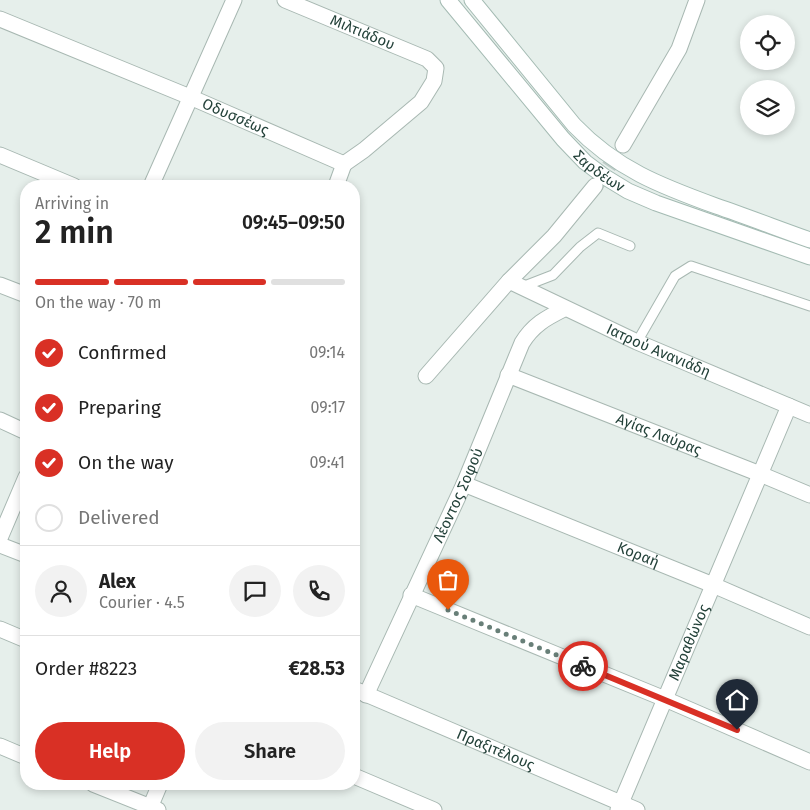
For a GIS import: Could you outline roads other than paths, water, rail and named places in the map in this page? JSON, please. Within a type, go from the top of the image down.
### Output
[{"type":"street","points":[[154,180],[234,0]]},
{"type":"street","name":"Μιλτιάδου","points":[[285,0],[427,58],[436,68],[434,81],[421,102],[364,150],[344,164]]},
{"type":"street","name":"Σαρδέων","points":[[448,0],[563,139],[585,162],[605,177],[628,191],[656,203],[810,257]]},
{"type":"street","name":"Σαρδέων","points":[[472,0],[574,125],[591,142],[615,160],[627,168],[674,190],[810,240]]},
{"type":"street","points":[[623,145],[679,49],[698,0]]},
{"type":"street","name":"Οδυσσέως","points":[[0,19],[190,97],[344,164]]},
{"type":"street","points":[[0,155],[60,180]]},
{"type":"street","points":[[338,180],[344,164]]},
{"type":"street","points":[[426,376],[516,284],[595,186]]},
{"type":"street","name":"Ιατρού Ανανιάδη","points":[[516,284],[564,309],[588,318],[637,342],[810,415]]},
{"type":"street","points":[[0,285],[20,293]]},
{"type":"street","name":"Λέοντος Σοφού","points":[[360,692],[411,596],[464,484],[508,375],[527,334],[542,320],[564,309]]},
{"type":"street","name":"Αγίας Λαύρας","points":[[508,375],[810,495]]},
{"type":"street","name":"Μαραθώνος","points":[[620,807],[789,406]]},
{"type":"street","points":[[0,420],[20,429]]},
{"type":"street","name":"Κοραή","points":[[464,484],[810,626]]},
{"type":"street","points":[[0,538],[20,491]]},
{"type":"street","points":[[0,545],[20,553]]},
{"type":"street","points":[[411,596],[665,699],[810,762]]},
{"type":"street","points":[[0,629],[20,637]]},
{"type":"street","name":"Πραξιτέλους","points":[[360,692],[620,807],[637,810]]},
{"type":"street","points":[[0,746],[20,754]]},
{"type":"street","points":[[360,779],[434,810]]},
{"type":"street","points":[[108,790],[153,809],[158,790]]},
{"type":"lane","points":[[516,284],[553,275],[598,233],[630,246]]},
{"type":"lane","points":[[637,342],[675,276],[692,266],[810,306]]},
{"type":"tunnel","points":[[596,186],[623,145]]}]
